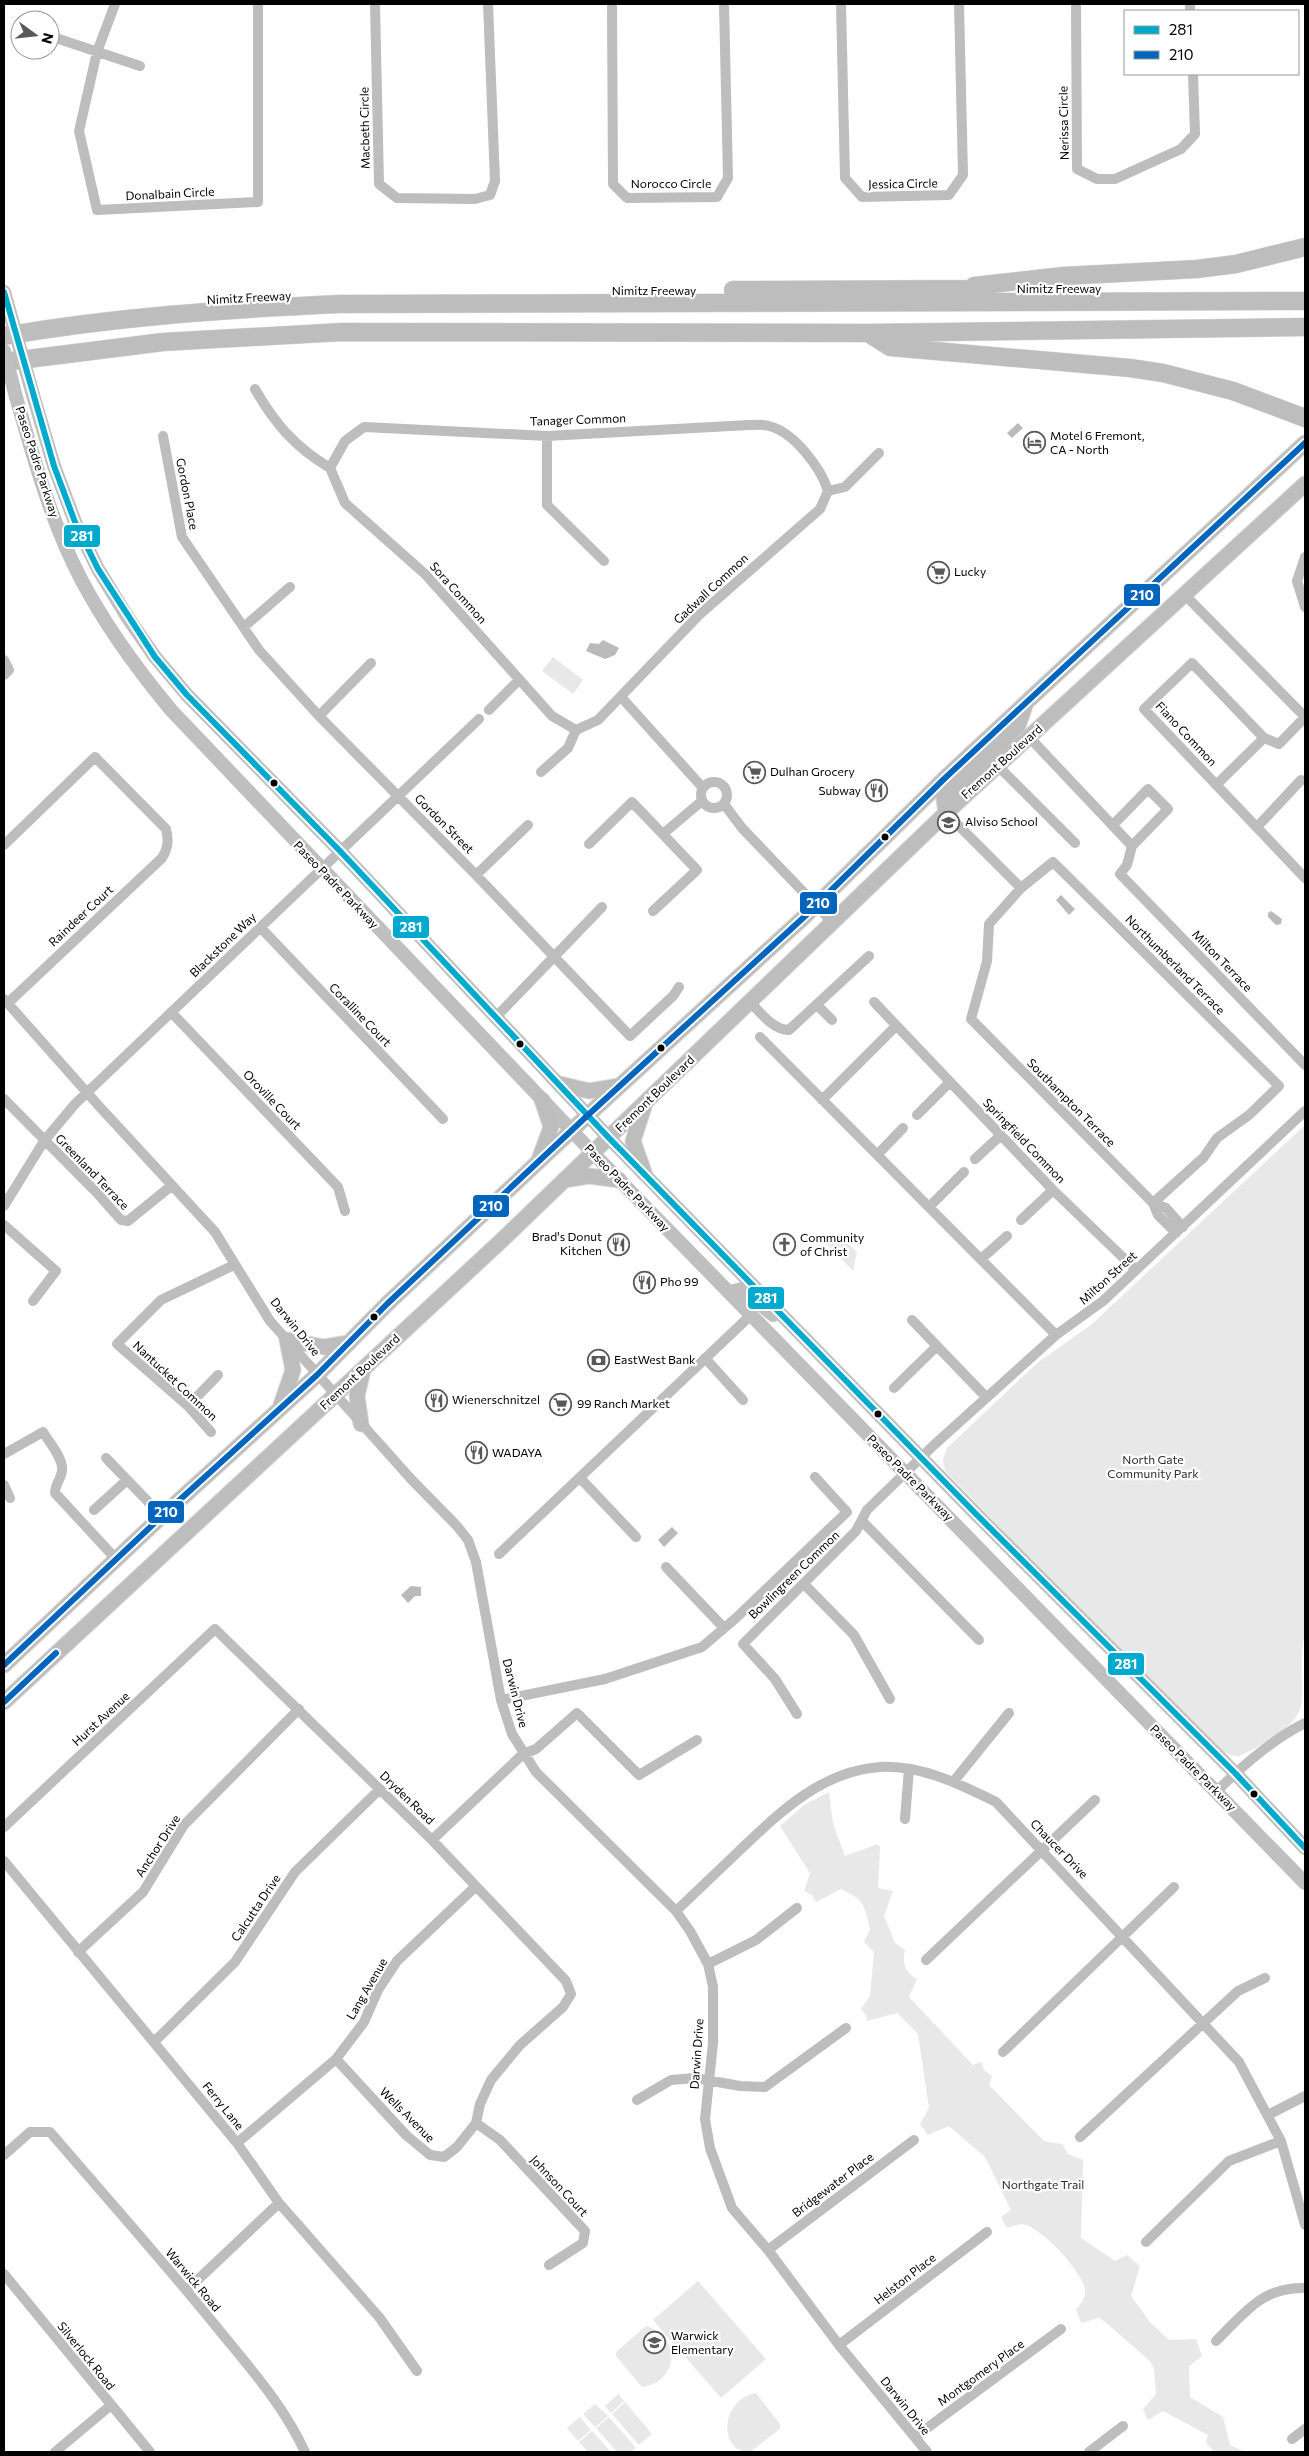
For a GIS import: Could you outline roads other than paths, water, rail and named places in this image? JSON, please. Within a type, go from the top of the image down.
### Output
[{"type":"highway","points":[[946,289],[1064,276],[1197,269],[1236,264],[1305,248]]},
{"type":"highway","name":"Nimitz Freeway","points":[[4,324],[161,303],[250,297],[415,292],[946,289],[1305,290]]},
{"type":"highway","points":[[4,336],[137,317],[234,308],[340,304],[1305,301]]},
{"type":"highway","points":[[4,362],[163,342],[342,332],[868,333],[1305,327]]},
{"type":"highway","points":[[868,333],[890,348],[1130,368],[1190,378],[1233,391],[1305,418]]},
{"type":"main road","name":"Paseo Padre Parkway","points":[[4,292],[54,466],[75,522],[98,569],[128,618],[155,656],[187,695],[340,851],[497,1016],[609,1138],[803,1334],[921,1457],[1235,1773],[1305,1848]]},
{"type":"main road","name":"Paseo Padre Parkway","points":[[4,351],[38,474],[58,528],[81,579],[109,628],[138,669],[171,710],[320,869],[619,1180],[1080,1649],[1152,1727],[1217,1791],[1305,1883]]},
{"type":"main road","points":[[5,1661],[317,1375],[588,1115],[816,905],[944,780],[1305,443]]},
{"type":"main road","name":"Fremont Boulevard","points":[[4,1702],[136,1577],[336,1396],[609,1138],[946,813],[1305,484]]},
{"type":"main road","points":[[946,813],[944,798],[946,794],[1018,726],[1027,702]]},
{"type":"main road","points":[[560,1084],[589,1091],[620,1086]]},
{"type":"main road","points":[[536,1165],[551,1127],[542,1100]]},
{"type":"main road","points":[[644,1172],[633,1141],[646,1101]]},
{"type":"main road","points":[[564,1180],[589,1176],[619,1180]]},
{"type":"main road","points":[[729,1292],[744,1290],[776,1318],[803,1334]]},
{"type":"main road","points":[[279,1409],[293,1370],[287,1340],[324,1347],[349,1343]]},
{"type":"main road","points":[[361,1424],[356,1396],[364,1369]]},
{"type":"street","name":"Donalbain Circle","points":[[115,4],[97,52],[79,131],[97,210],[258,202],[258,4]]},
{"type":"street","name":"Macbeth Circle","points":[[375,4],[379,184],[397,198],[475,199],[490,195],[495,181],[488,4]]},
{"type":"street","name":"Norocco Circle","points":[[612,4],[613,184],[627,198],[717,197],[728,178],[724,4]]},
{"type":"street","name":"Jessica Circle","points":[[841,4],[846,178],[862,197],[949,195],[964,175],[959,4]]},
{"type":"street","name":"Nerissa Circle","points":[[1076,4],[1077,169],[1097,179],[1115,179],[1181,149],[1195,134],[1193,75]]},
{"type":"street","points":[[60,39],[140,66]]},
{"type":"street","points":[[255,389],[271,417],[308,455],[330,468]]},
{"type":"street","name":"Tanager Common","points":[[330,468],[345,441],[364,427],[547,436],[749,425],[769,426],[789,435],[817,466],[825,480],[828,491]]},
{"type":"street","name":"Gordon Place","points":[[163,436],[182,537],[245,626]]},
{"type":"street","points":[[547,436],[547,505],[604,561]]},
{"type":"street","points":[[828,491],[845,486],[879,453]]},
{"type":"street","name":"Sora Common","points":[[330,468],[345,503],[425,574],[552,716],[576,730]]},
{"type":"street","name":"Gadwall Common","points":[[576,730],[598,720],[622,698],[699,615],[820,509],[828,491]]},
{"type":"street","points":[[1305,557],[1297,581],[1305,607]]},
{"type":"street","points":[[245,626],[290,587]]},
{"type":"street","points":[[1184,594],[1305,717],[1279,744],[1264,738],[1216,785]]},
{"type":"street","name":"Gordon Street","points":[[245,626],[259,650],[319,716],[476,874],[630,1036],[673,996],[679,987]]},
{"type":"street","points":[[4,660],[9,670],[4,675]]},
{"type":"street","points":[[319,716],[371,663]]},
{"type":"street","name":"Fiano Common","points":[[1264,738],[1192,663],[1144,709],[1305,878]]},
{"type":"street","points":[[488,710],[519,680]]},
{"type":"street","points":[[622,698],[703,788]]},
{"type":"street","name":"Blackstone Way","points":[[4,1206],[7,1194],[44,1140],[87,1092],[479,719]]},
{"type":"street","points":[[541,772],[568,748],[576,730]]},
{"type":"street","points":[[1029,738],[1132,846],[1168,809],[1148,789],[1113,825]]},
{"type":"street","name":"Raindeer Court","points":[[4,845],[95,757],[166,829],[168,845],[162,858],[6,1001]]},
{"type":"street","points":[[998,766],[1075,843]]},
{"type":"street","points":[[1257,827],[1302,780]]},
{"type":"street","points":[[664,834],[702,801],[703,788],[710,782],[722,784],[727,794],[724,804],[718,809],[710,808],[702,801]]},
{"type":"street","points":[[589,844],[632,802],[664,834],[697,870],[653,911]]},
{"type":"street","points":[[724,804],[742,828],[832,922]]},
{"type":"street","points":[[946,813],[1021,888]]},
{"type":"street","points":[[476,874],[528,826]]},
{"type":"street","name":"Milton Terrace","points":[[1132,846],[1127,865],[1120,874],[1305,1065]]},
{"type":"street","name":"Northumberland Terrace","points":[[1021,888],[1053,862],[1279,1086],[1250,1115],[1217,1138],[1204,1157],[1153,1203]]},
{"type":"street","name":"Southampton Terrace","points":[[1021,888],[989,924],[987,961],[971,1019],[1153,1203],[1166,1208],[1179,1230]]},
{"type":"street","points":[[497,1016],[602,906]]},
{"type":"street","name":"Coralline Court","points":[[260,927],[442,1119]]},
{"type":"street","points":[[749,1001],[772,1023],[785,1030],[796,1026],[869,956]]},
{"type":"street","name":"Darwin Drive","points":[[6,1001],[171,1186],[215,1232],[270,1321],[361,1424],[468,1540],[476,1562],[501,1700],[512,1734],[523,1754],[536,1772],[676,1911],[690,1931],[708,1964],[713,1987],[713,2044],[705,2119],[710,2148],[732,2208],[768,2250],[839,2346],[927,2452]]},
{"type":"street","name":"Springfield Common","points":[[874,1002],[1053,1190],[1136,1270]]},
{"type":"street","points":[[816,1005],[832,1020]]},
{"type":"street","name":"Oroville Court","points":[[171,1012],[338,1187],[345,1210]]},
{"type":"street","points":[[822,1100],[896,1026]]},
{"type":"street","points":[[760,1037],[1056,1335]]},
{"type":"street","points":[[917,1115],[950,1082]]},
{"type":"street","points":[[4,1099],[44,1140]]},
{"type":"street","name":"Milton Street","points":[[921,1457],[985,1396],[1056,1335],[1103,1302],[1305,1111]]},
{"type":"street","points":[[877,1155],[902,1128]]},
{"type":"street","points":[[976,1159],[1000,1135]]},
{"type":"street","name":"Greenland Terrace","points":[[44,1140],[124,1222],[171,1186]]},
{"type":"street","points":[[929,1207],[964,1172]]},
{"type":"street","points":[[1021,1220],[1053,1190]]},
{"type":"street","points":[[4,1225],[56,1270],[33,1301]]},
{"type":"street","points":[[981,1260],[1007,1236]]},
{"type":"street","name":"Nantucket Common","points":[[211,1432],[188,1406],[117,1344],[161,1300],[234,1265]]},
{"type":"street","points":[[499,1554],[751,1314]]},
{"type":"street","points":[[912,1320],[985,1396]]},
{"type":"street","points":[[894,1388],[937,1346]]},
{"type":"street","points":[[705,1358],[743,1400]]},
{"type":"street","points":[[188,1406],[218,1375]]},
{"type":"street","points":[[4,1454],[43,1432],[61,1462],[62,1472],[55,1485],[55,1494],[116,1559]]},
{"type":"street","name":"Bowlingreen Common","points":[[797,1714],[775,1679],[743,1644],[804,1584],[863,1522],[867,1510],[921,1457]]},
{"type":"street","points":[[106,1458],[162,1516]]},
{"type":"street","points":[[501,1700],[605,1679],[702,1648],[846,1512],[815,1477]]},
{"type":"street","points":[[580,1478],[636,1537]]},
{"type":"street","points":[[94,1510],[127,1480]]},
{"type":"street","points":[[4,1485],[10,1498]]},
{"type":"street","points":[[863,1522],[979,1640]]},
{"type":"street","points":[[666,1567],[724,1628]]},
{"type":"street","points":[[804,1584],[854,1635],[890,1698]]},
{"type":"street","name":"Dryden Road","points":[[215,1629],[432,1840],[566,1981],[571,1994]]},
{"type":"street","name":"Hurst Avenue","points":[[4,1828],[215,1629]]},
{"type":"street","name":"Anchor Drive","points":[[78,1952],[143,1892],[184,1825],[299,1709]]},
{"type":"street","points":[[432,1840],[523,1754],[536,1749],[578,1713],[639,1775],[697,1740]]},
{"type":"street","points":[[954,1781],[1009,1713]]},
{"type":"street","points":[[1217,1791],[1235,1773],[1291,1730],[1305,1723]]},
{"type":"street","name":"Chaucer Drive","points":[[676,1911],[781,1811],[810,1790],[849,1773],[880,1767],[909,1769],[954,1781],[996,1802],[1239,2062],[1281,2140],[1305,2224]]},
{"type":"street","points":[[905,1819],[909,1769]]},
{"type":"street","name":"Calcutta Drive","points":[[154,2042],[236,1962],[296,1872],[380,1789]]},
{"type":"street","points":[[926,1960],[1041,1849],[1095,1800]]},
{"type":"street","name":"Ferry Lane","points":[[4,1862],[237,2143],[279,2203],[379,2317],[417,2371]]},
{"type":"street","name":"Lang Avenue","points":[[237,2143],[336,2059],[364,2022],[378,1990],[397,1960],[475,1887]]},
{"type":"street","points":[[1003,2052],[1174,1887]]},
{"type":"street","points":[[708,1964],[756,1940],[797,1908]]},
{"type":"street","points":[[1080,2137],[1238,1991],[1265,1978]]},
{"type":"street","name":"Wells Avenue","points":[[336,2059],[406,2135],[430,2155],[444,2157],[457,2147],[476,2123],[480,2104],[491,2080],[520,2045],[563,2007],[571,1994]]},
{"type":"street","points":[[637,2100],[671,2080],[708,2079],[740,2086],[765,2087],[846,2028]]},
{"type":"street","points":[[1268,2116],[1305,2096]]},
{"type":"street","name":"Johnson Court","points":[[476,2123],[500,2140],[585,2232],[583,2243],[549,2266]]},
{"type":"street","name":"Warwick Road","points":[[4,2155],[30,2132],[50,2132],[187,2290],[268,2390],[295,2431],[305,2452]]},
{"type":"street","name":"Bridgewater Place","points":[[768,2250],[914,2140]]},
{"type":"street","points":[[1146,2242],[1229,2161],[1281,2140]]},
{"type":"street","points":[[187,2290],[279,2203]]},
{"type":"street","name":"Helston Place","points":[[839,2346],[987,2232]]},
{"type":"street","name":"Silverlock Road","points":[[4,2274],[110,2406],[150,2452]]},
{"type":"street","points":[[1216,2342],[1260,2298],[1286,2287],[1305,2288]]},
{"type":"street","name":"Montgomery Place","points":[[915,2437],[1061,2329]]},
{"type":"street","points":[[55,2452],[110,2406]]},
{"type":"street","points":[[1089,2452],[1123,2426]]},
{"type":"street","points":[[1292,2439],[1305,2429]]},
{"type":"place","name":"Motel 6 Fremont, CA - North","points":[[1034,443]]},
{"type":"place","name":"Lucky","points":[[938,572]]},
{"type":"place","name":"Dulhan Grocery","points":[[754,772]]},
{"type":"place","name":"Subway","points":[[877,791]]},
{"type":"place","name":"Alviso School","points":[[949,822]]},
{"type":"place","name":"Brad's Donut Kitchen","points":[[618,1244]]},
{"type":"place","name":"Community of Christ","points":[[784,1245]]},
{"type":"place","name":"Pho 99","points":[[644,1282]]},
{"type":"place","name":"EastWest Bank","points":[[598,1360]]},
{"type":"place","name":"Wienerschnitzel","points":[[436,1400]]},
{"type":"place","name":"99 Ranch Market","points":[[561,1404]]},
{"type":"place","name":"WADAYA","points":[[476,1453]]},
{"type":"place","name":"Warwick Elementary","points":[[655,2343]]},
{"type":"park label","name":"North Gate Community Park","points":[[1153,1467]]},
{"type":"park label","name":"Northgate Trail","points":[[1043,2185]]}]
